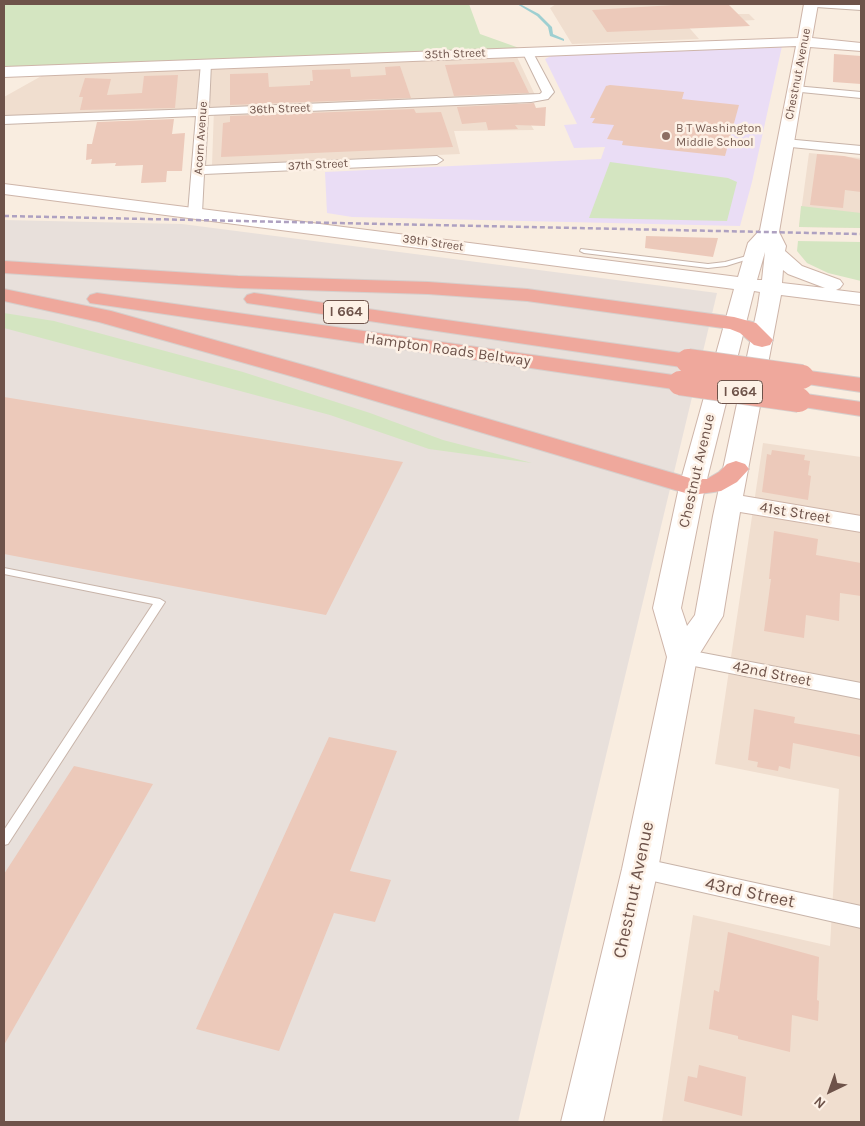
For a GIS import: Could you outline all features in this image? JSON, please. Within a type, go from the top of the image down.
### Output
[{"type":"highway","points":[[4,267],[303,286],[478,290],[734,323],[748,328],[762,340]]},
{"type":"highway","name":"Hampton Roads Beltway","points":[[4,267],[143,283],[861,385]]},
{"type":"highway","name":"Hampton Roads Beltway","points":[[4,289],[66,295],[861,409]]},
{"type":"highway","points":[[4,294],[103,316],[306,373],[692,487],[712,486],[728,477],[736,469]]},
{"type":"main road","name":"Chestnut Avenue","points":[[582,1122],[640,869],[682,657],[708,616],[771,287],[776,246],[770,232],[811,4]]},
{"type":"main road","name":"35th Street","points":[[4,72],[764,42],[804,42],[861,47]]},
{"type":"main road","name":"39th Street","points":[[4,189],[654,266],[745,284],[861,299]]},
{"type":"main road","name":"Chestnut Avenue","points":[[682,657],[667,608],[692,487],[745,284],[758,243],[770,232]]},
{"type":"main road","points":[[775,252],[784,262],[806,275],[861,292]]},
{"type":"main road","name":"41st Street","points":[[729,502],[861,524]]},
{"type":"street","points":[[816,4],[861,8]]},
{"type":"street","name":"36th Street","points":[[4,120],[531,99],[547,95],[546,88],[527,51]]},
{"type":"street","name":"Acorn Avenue","points":[[195,213],[206,63]]},
{"type":"street","points":[[795,89],[861,95]]},
{"type":"street","points":[[786,143],[861,150]]},
{"type":"street","name":"37th Street","points":[[198,170],[437,160]]},
{"type":"street","name":"42nd Street","points":[[682,657],[861,691]]},
{"type":"street","name":"43rd Street","points":[[640,869],[861,917]]},
{"type":"lane","points":[[584,251],[654,266],[708,266],[726,264],[754,256]]},
{"type":"lane","points":[[4,571],[160,602],[4,840]]},
{"type":"shaded area","points":[[556,4],[727,4],[738,14],[749,14],[755,20],[686,24],[699,39],[572,44],[550,8]]},
{"type":"shaded area","name":"B T Washington Middle School","points":[[782,46],[752,182],[740,226],[352,217],[327,213],[325,172],[601,159],[605,147],[574,148],[564,125],[577,124],[545,59],[553,55]]},
{"type":"shaded area","points":[[517,57],[535,95],[513,96],[534,130],[454,131],[460,154],[212,165],[214,109],[4,117],[4,97],[45,74]]},
{"type":"shaded area","points":[[809,153],[861,158],[861,228],[799,227]]},
{"type":"shaded area","points":[[4,220],[182,224],[717,293],[518,1122],[4,1122]]},
{"type":"shaded area","points":[[763,443],[861,457],[861,1122],[662,1122],[693,915],[830,946],[839,789],[715,764]]},
{"type":"green space","points":[[4,4],[469,4],[480,34],[522,49],[4,69]]},
{"type":"green space","points":[[610,162],[728,178],[737,182],[727,221],[589,218]]},
{"type":"green space","points":[[801,206],[861,213],[861,228],[799,227]]},
{"type":"green space","points":[[798,241],[861,242],[861,281],[828,273],[807,263],[797,251]]},
{"type":"green space","points":[[4,313],[54,321],[243,372],[370,413],[443,440],[532,463],[429,449],[330,415],[4,328]]},
{"type":"building","points":[[690,4],[728,4],[750,26],[607,32],[592,10]]},
{"type":"building","points":[[834,54],[861,56],[861,84],[833,82]]},
{"type":"building","points":[[514,62],[529,93],[454,96],[445,65]]},
{"type":"building","points":[[400,66],[411,98],[230,105],[230,74],[268,73],[269,87],[310,85],[310,81],[313,81],[312,70],[350,69],[351,77],[386,75],[385,67]]},
{"type":"building","points":[[178,75],[175,108],[80,110],[83,97],[79,97],[85,78],[111,79],[107,95],[142,93],[144,76]]},
{"type":"building","points":[[606,86],[684,92],[682,99],[739,105],[725,156],[622,145],[623,141],[607,139],[614,125],[592,123],[595,118],[590,118]]},
{"type":"building","points":[[534,103],[536,108],[546,107],[545,126],[515,125],[518,129],[488,130],[486,122],[462,124],[457,107]]},
{"type":"building","points":[[414,109],[416,113],[441,112],[453,147],[221,157],[223,123],[230,122],[230,116]]},
{"type":"building","points":[[174,119],[172,134],[185,133],[182,171],[167,171],[166,182],[141,183],[143,165],[115,166],[116,163],[91,164],[92,159],[86,160],[87,144],[92,144],[97,122]]},
{"type":"building","points":[[817,154],[844,156],[861,160],[861,192],[845,190],[843,208],[810,205]]},
{"type":"building","points":[[646,236],[718,238],[713,257],[645,248]]},
{"type":"building","points":[[4,397],[403,462],[326,615],[4,554]]},
{"type":"building","points":[[772,450],[805,455],[804,460],[810,461],[808,475],[811,476],[808,500],[762,492],[767,454],[771,455]]},
{"type":"building","points":[[774,531],[818,539],[816,555],[861,563],[861,596],[840,593],[839,621],[806,615],[804,638],[764,631],[771,579],[769,579]]},
{"type":"building","points":[[754,709],[795,717],[794,723],[861,735],[861,757],[793,743],[790,769],[779,766],[778,771],[757,767],[758,762],[748,760]]},
{"type":"building","points":[[329,737],[397,751],[350,871],[391,880],[375,922],[334,913],[279,1051],[196,1029]]},
{"type":"building","points":[[74,766],[153,784],[4,1045],[4,874]]},
{"type":"building","points":[[728,932],[819,957],[818,1021],[792,1015],[790,1052],[738,1039],[738,1036],[709,1029],[714,990],[719,992]]},
{"type":"building","points":[[699,1065],[746,1077],[742,1116],[684,1101],[688,1076],[697,1078]]},
{"type":"waterway","points":[[518,4],[538,15],[550,27],[551,35],[563,40]]},
{"type":"railway","points":[[4,216],[861,234]]},
{"type":"place","name":"B T Washington Middle School","points":[[666,136]]}]
